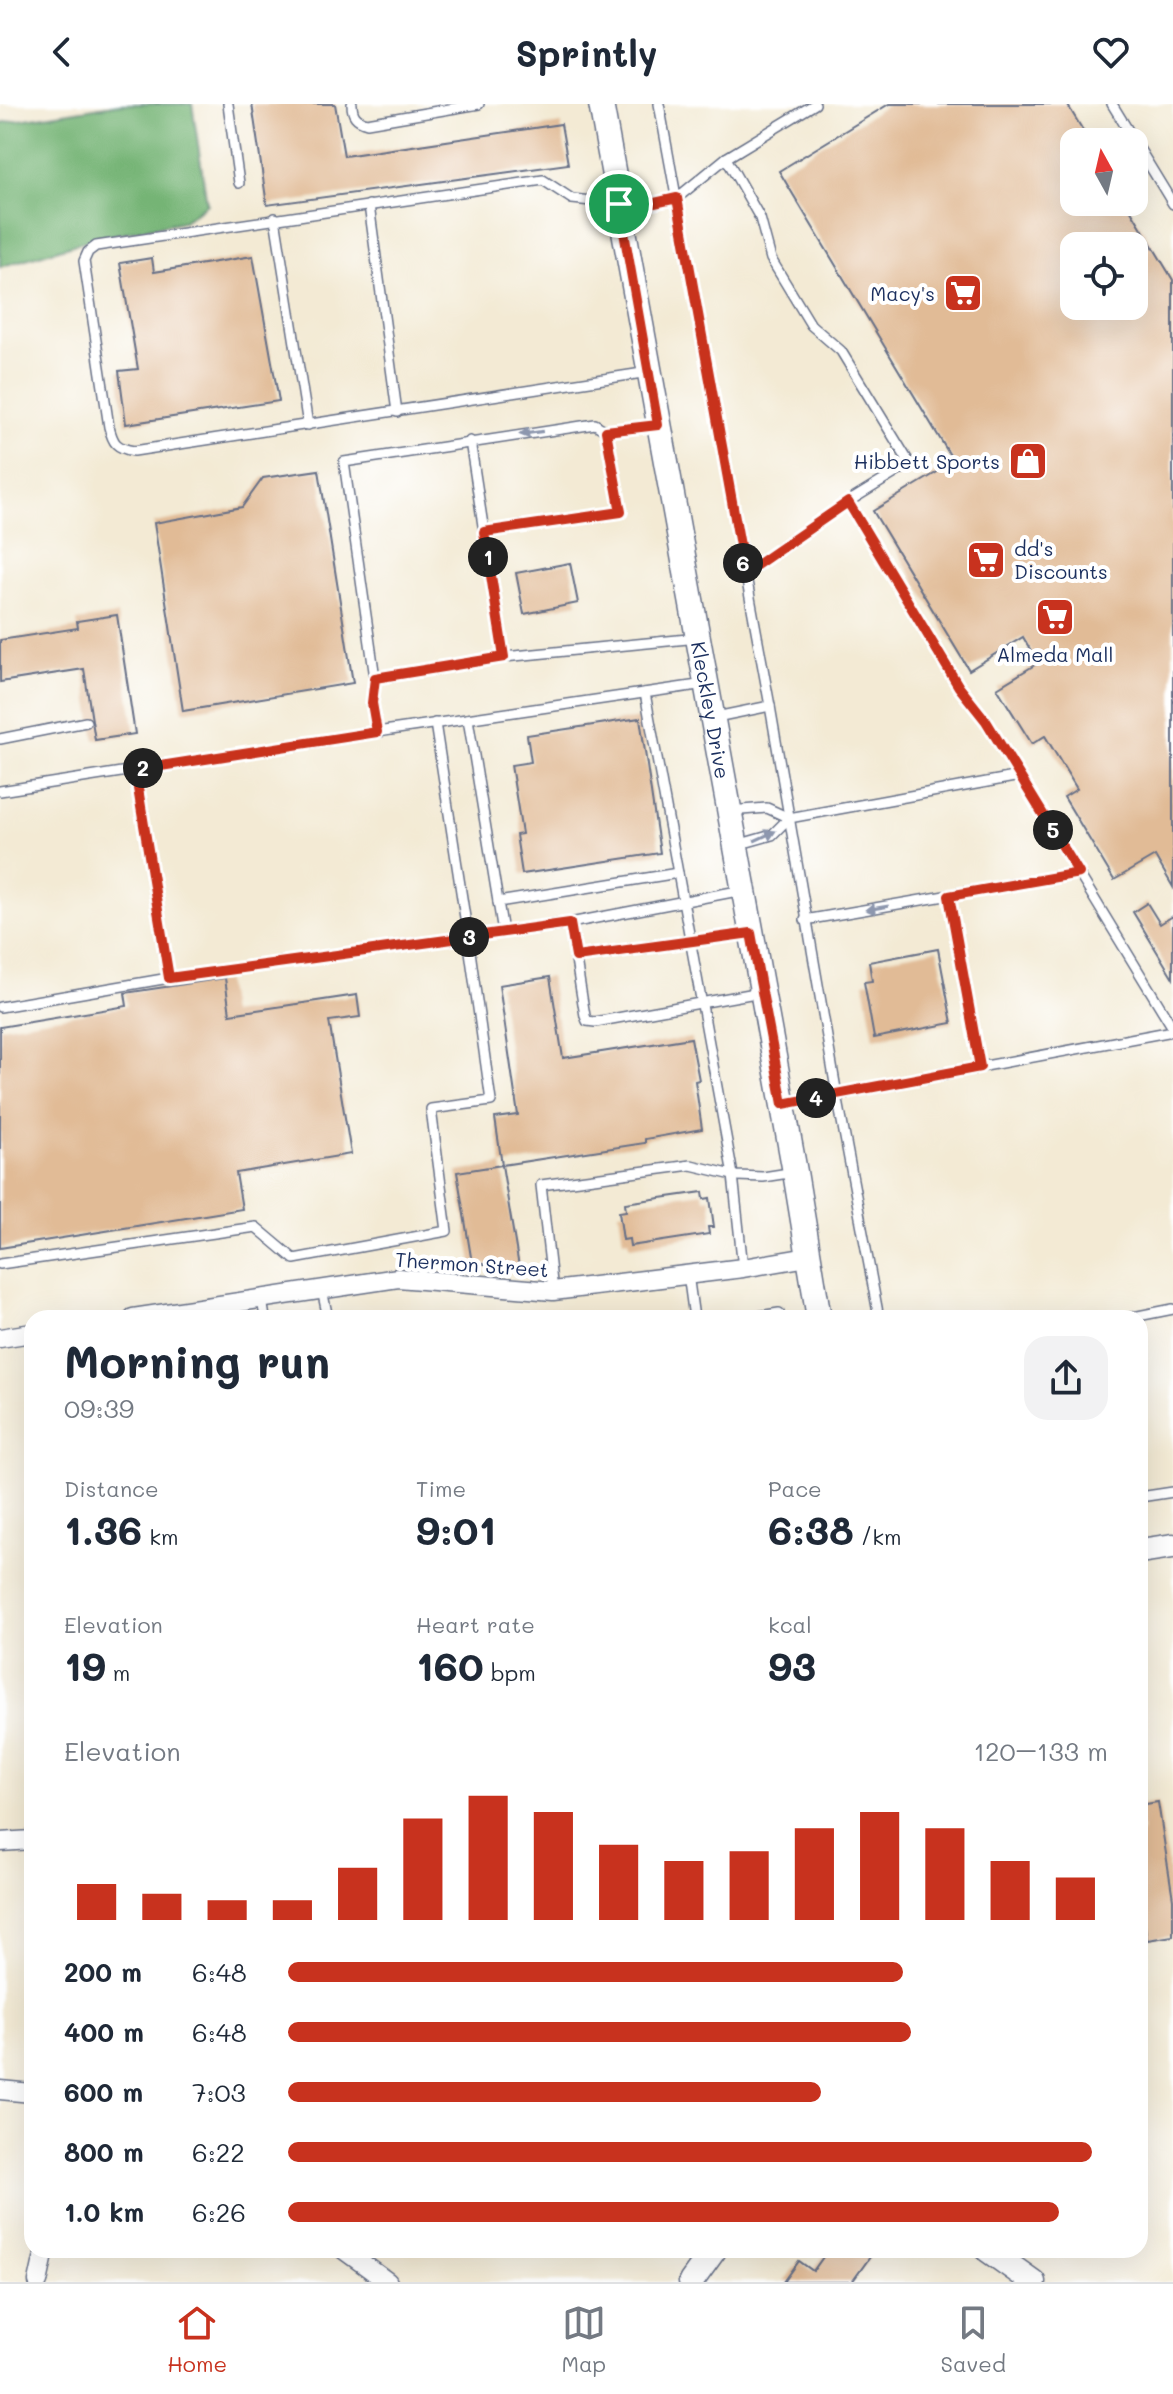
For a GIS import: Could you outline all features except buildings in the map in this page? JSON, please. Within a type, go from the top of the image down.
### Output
[{"type":"street","name":"Kleckley Drive","points":[[601,104],[818,1310]]},
{"type":"street","name":"Thermon Street","points":[[187,1310],[398,1278],[553,1291],[808,1257]]},
{"type":"street","points":[[0,1338],[24,1334]]},
{"type":"street","points":[[1148,1550],[1173,1546]]},
{"type":"street","points":[[0,1842],[24,1840]]},
{"type":"street","points":[[0,2090],[24,2092]]},
{"type":"street","points":[[38,2282],[43,2258]]},
{"type":"street","points":[[355,2258],[388,2282]]},
{"type":"street","points":[[691,2282],[708,2258]]},
{"type":"street","points":[[999,2258],[1033,2282]]},
{"type":"lane","points":[[228,104],[239,183]]},
{"type":"lane","points":[[352,104],[352,113],[358,120],[367,123],[479,104]]},
{"type":"lane","points":[[659,104],[877,1310]]},
{"type":"lane","points":[[649,372],[134,451],[121,449],[113,442],[106,412],[84,261],[88,252],[96,246],[543,180],[572,199],[641,206],[677,198],[726,158],[815,104]]},
{"type":"lane","points":[[1112,104],[1173,204]]},
{"type":"lane","points":[[726,158],[760,218],[771,259],[811,325],[841,351],[910,464],[848,502],[745,573]]},
{"type":"lane","points":[[369,205],[397,412]]},
{"type":"lane","points":[[275,218],[308,425]]},
{"type":"lane","points":[[377,732],[372,703],[375,678],[344,462],[595,424],[606,431],[658,425]]},
{"type":"lane","points":[[484,532],[621,512],[606,431]]},
{"type":"lane","points":[[470,441],[504,657]]},
{"type":"lane","points":[[783,1104],[1173,1030],[1020,776],[986,721],[959,687],[848,502]]},
{"type":"lane","points":[[375,678],[504,657],[698,638]]},
{"type":"lane","points":[[0,791],[706,684]]},
{"type":"lane","points":[[645,693],[733,1175],[743,1268]]},
{"type":"lane","points":[[712,717],[770,706]]},
{"type":"lane","points":[[468,719],[503,932]]},
{"type":"lane","points":[[0,739],[86,722]]},
{"type":"lane","points":[[0,1264],[256,1227],[294,1259],[447,1231],[431,1109],[491,1101],[435,723]]},
{"type":"lane","points":[[135,770],[169,978]]},
{"type":"lane","points":[[736,845],[772,835],[789,818],[1020,776]]},
{"type":"lane","points":[[729,811],[767,808],[789,818]]},
{"type":"lane","points":[[498,902],[678,873]]},
{"type":"lane","points":[[805,920],[1079,873]]},
{"type":"lane","points":[[0,1007],[169,978],[570,923],[743,890]]},
{"type":"lane","points":[[949,896],[980,1067]]},
{"type":"lane","points":[[570,923],[587,1021],[762,992]]},
{"type":"lane","points":[[576,957],[751,933]]},
{"type":"lane","points":[[553,1291],[541,1185],[691,1165],[733,1175],[763,1177],[795,1172]]},
{"type":"lane","points":[[688,1274],[693,1310]]},
{"type":"lane","points":[[322,1290],[326,1310]]},
{"type":"lane","points":[[262,1299],[264,1310]]},
{"type":"lane","points":[[1148,1314],[1173,1309]]},
{"type":"lane","points":[[1148,1496],[1173,1492]]},
{"type":"green space","points":[[120,104],[192,104],[207,204],[184,221],[92,239],[0,267],[0,123]]},
{"type":"place","name":"Macy's","points":[[963,293]]},
{"type":"place","name":"Hibbett Sports","points":[[1028,461]]},
{"type":"place","name":"dd's Discounts","points":[[986,560]]},
{"type":"place","name":"Almeda Mall","points":[[1055,617]]},
{"type":"route","points":[[677,198],[745,573],[848,502],[959,687],[986,721],[1079,873],[949,896],[980,1067],[783,1104],[751,933],[576,957],[570,923],[169,978],[135,770],[377,732],[372,703],[375,678],[504,657],[484,532],[621,512],[606,431],[658,425],[619,204],[641,206],[677,198]]}]
